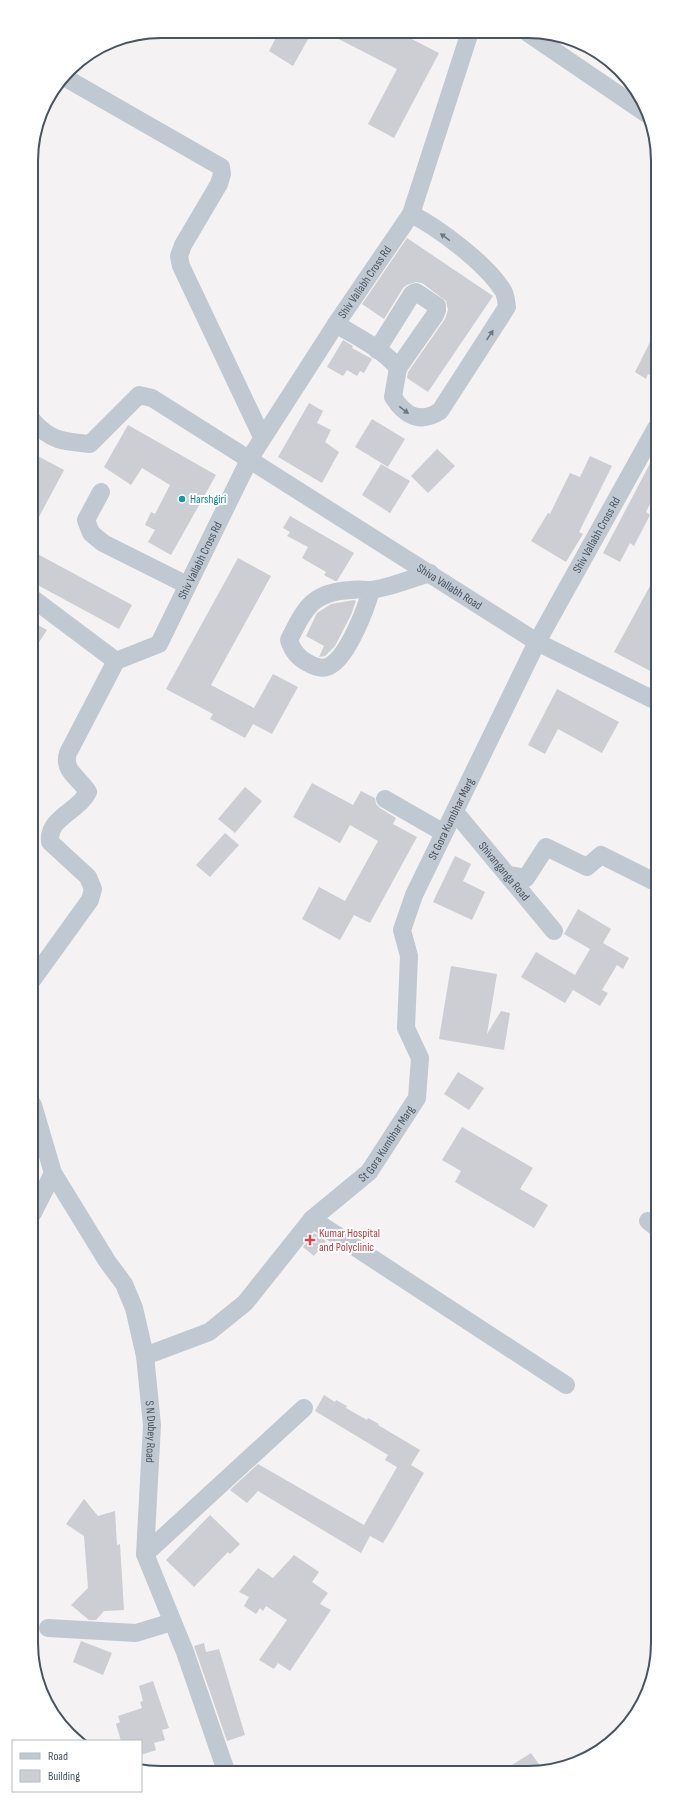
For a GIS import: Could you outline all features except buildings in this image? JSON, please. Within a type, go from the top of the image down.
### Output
[{"type":"street","name":"Shiv Vallabh Cross Rd","points":[[116,661],[159,644],[250,458],[262,437],[336,324],[411,214],[469,38]]},
{"type":"street","points":[[535,38],[639,109]]},
{"type":"street","points":[[68,80],[221,167],[222,174],[219,184],[183,245],[180,261],[181,266],[262,437]]},
{"type":"street","points":[[377,350],[412,294],[416,292],[437,306],[435,315],[398,368],[393,397],[398,405],[410,414],[421,419],[432,416],[440,411],[507,307],[503,290],[493,277],[460,248],[422,220],[411,214]]},
{"type":"street","points":[[336,324],[377,350],[393,362],[398,368]]},
{"type":"street","name":"Shiva Vallabh Road","points":[[38,427],[60,441],[90,444],[139,395],[152,398],[250,458],[537,642],[651,699]]},
{"type":"street","name":"Shiv Vallabh Cross Rd","points":[[537,642],[651,437]]},
{"type":"street","points":[[101,492],[86,520],[91,533],[103,543],[187,585]]},
{"type":"street","points":[[371,590],[360,624],[348,644],[331,666],[324,668],[316,667],[307,663],[295,653],[289,640],[299,619],[311,601],[325,595],[350,590],[371,590],[430,573]]},
{"type":"street","points":[[38,602],[116,661],[66,761],[67,767],[88,792],[85,799],[52,826],[49,835],[50,842],[88,877],[93,890],[90,900],[38,971]]},
{"type":"street","name":"St Gora Kumbhar Marg","points":[[145,1356],[209,1332],[245,1303],[312,1219],[369,1172],[417,1098],[420,1058],[406,1028],[409,956],[402,930],[414,895],[537,642]]},
{"type":"street","points":[[385,799],[444,833]]},
{"type":"street","name":"Shivanganga Road","points":[[455,812],[554,931]]},
{"type":"street","points":[[508,876],[526,878],[546,847],[587,867],[601,855],[651,880]]},
{"type":"street","name":"S N Dubey Road","points":[[38,1122],[53,1173],[107,1261],[124,1284],[134,1308],[145,1356],[152,1425],[145,1554],[172,1622],[225,1766]]},
{"type":"street","points":[[38,1203],[53,1173]]},
{"type":"street","points":[[312,1219],[566,1385]]},
{"type":"street","points":[[145,1554],[304,1408]]},
{"type":"street","points":[[48,1628],[136,1633],[172,1622]]},
{"type":"place","name":"Harshgiri","points":[[182,499]]},
{"type":"place","name":"Kumar Hospital and Polyclinic","points":[[310,1240]]}]
